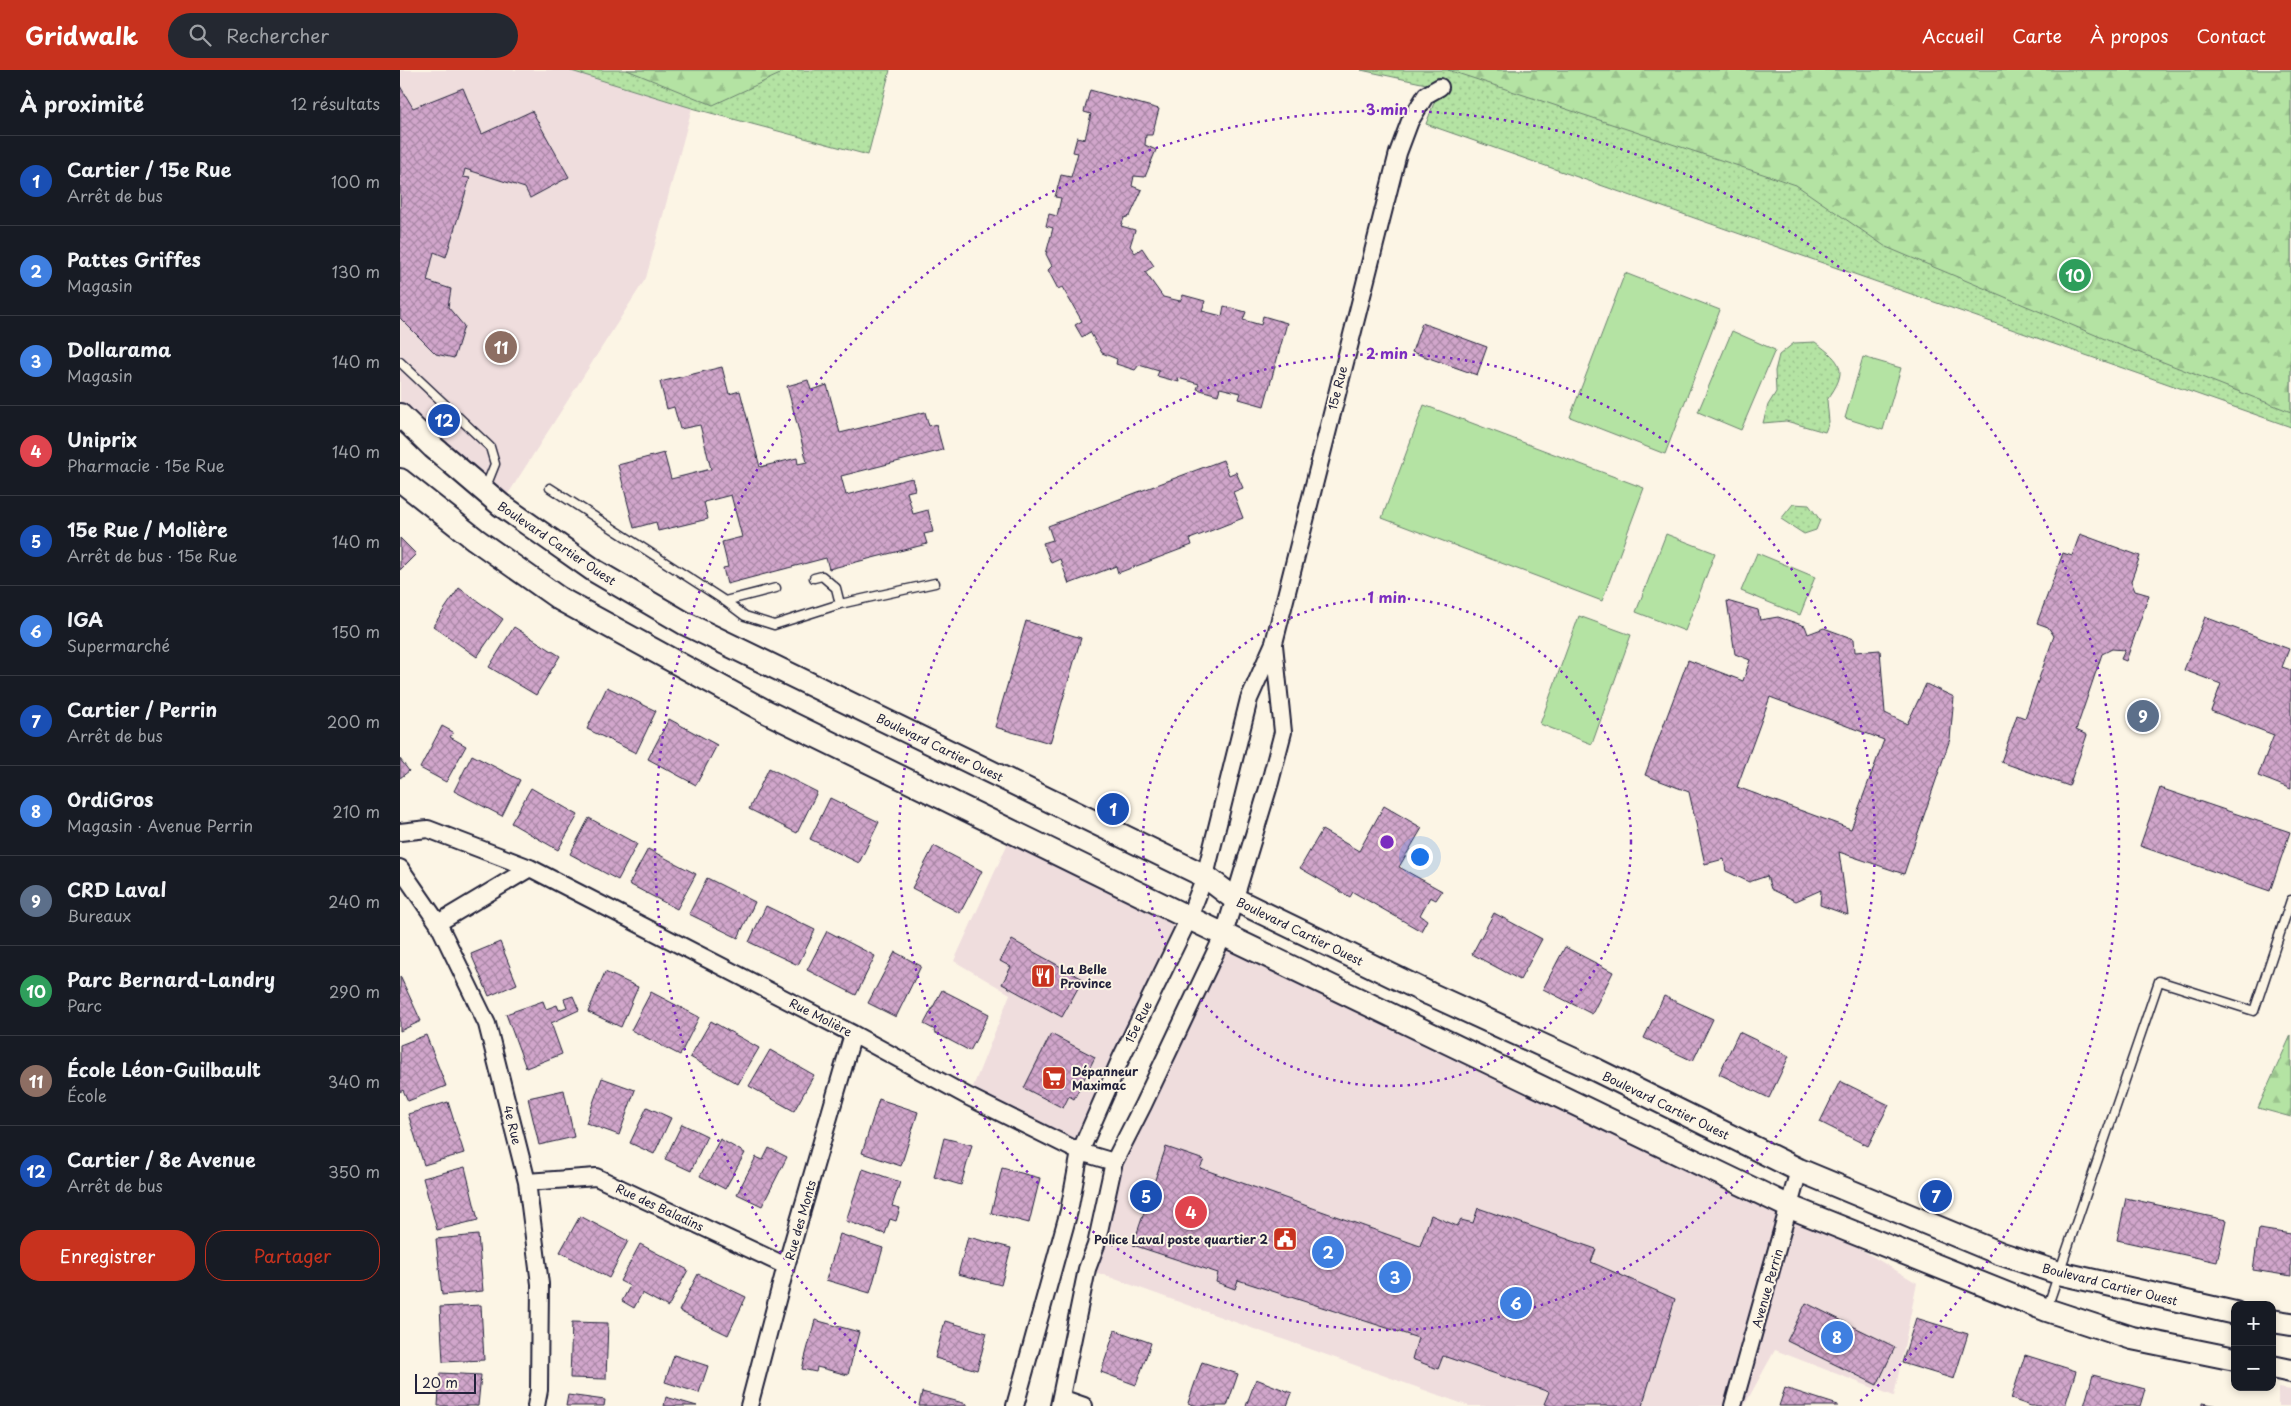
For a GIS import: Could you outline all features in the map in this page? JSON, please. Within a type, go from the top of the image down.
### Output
[{"type":"street","name":"15e Rue","points":[[1014,1406],[1068,1211],[1080,1152],[1121,1058],[1189,918],[1205,876],[1249,699],[1274,643],[1342,366],[1398,153],[1410,121],[1426,95],[1440,88]]},
{"type":"street","name":"Boulevard Cartier Ouest","points":[[400,415],[433,447],[501,505],[595,571],[684,623],[1205,876],[1236,900],[1430,994],[1592,1068],[1799,1170],[1991,1250],[2058,1273],[2231,1312]]},
{"type":"street","points":[[400,480],[475,539],[560,599],[765,711],[1189,918],[1790,1207],[2047,1310],[2132,1338],[2231,1358]]},
{"type":"street","name":"15e Rue","points":[[1060,1402],[1087,1269],[1096,1245],[1114,1162],[1224,934],[1236,900],[1283,732],[1274,643]]},
{"type":"street","name":"Rue Molière","points":[[400,832],[428,829],[530,868],[853,1034],[969,1097],[1080,1152],[1114,1162]]},
{"type":"street","name":"4e Rue","points":[[400,868],[438,923],[487,1024],[527,1182],[540,1284],[539,1390],[536,1406]]},
{"type":"street","points":[[438,923],[530,868]]},
{"type":"street","name":"Rue des Monts","points":[[748,1406],[853,1034]]},
{"type":"street","name":"Avenue Perrin","points":[[1734,1406],[1799,1170]]},
{"type":"street","name":"Rue des Baladins","points":[[527,1182],[596,1177],[786,1266]]},
{"type":"street","points":[[2276,1322],[2291,1324]]},
{"type":"street","points":[[2276,1368],[2291,1371]]},
{"type":"street","points":[[1060,1402],[1084,1406]]},
{"type":"lane","points":[[400,362],[490,447],[494,464],[484,491]]},
{"type":"lane","points":[[550,488],[725,600],[745,616],[774,625],[840,604],[935,583]]},
{"type":"lane","points":[[814,578],[822,576],[836,588],[840,604]]},
{"type":"lane","points":[[725,600],[776,588]]},
{"type":"lane","points":[[2047,1310],[2058,1273],[2159,981],[2254,1011],[2291,900]]},
{"type":"shaded area","points":[[400,70],[568,70],[692,108],[646,278],[501,505],[400,415]]},
{"type":"shaded area","points":[[1013,832],[1189,918],[1080,1152],[969,1097],[1010,994],[954,961]]},
{"type":"shaded area","points":[[1224,934],[1790,1207],[1917,1283],[1894,1396],[1775,1350],[1744,1406],[1469,1406],[1087,1269],[1114,1162]]},
{"type":"shaded area","points":[[2278,1388],[2291,1390],[2291,1406],[2278,1406]]},
{"type":"green space","points":[[568,70],[890,70],[868,155],[692,108]]},
{"type":"green space","points":[[627,70],[781,70],[780,74],[713,105]]},
{"type":"green space","points":[[1361,70],[2291,70],[2291,427],[1426,124],[1440,87]]},
{"type":"green space","points":[[1448,70],[2291,70],[2291,412],[2112,342],[1886,247],[1796,185]]},
{"type":"green space","points":[[1625,273],[1720,310],[1665,454],[1570,417]]},
{"type":"green space","points":[[1732,331],[1775,350],[1741,430],[1698,412]]},
{"type":"green space","points":[[1815,342],[1836,361],[1840,374],[1834,390],[1827,400],[1829,422],[1825,432],[1786,421],[1763,423],[1768,405],[1776,392],[1775,371],[1779,355],[1794,343]]},
{"type":"green space","points":[[1863,357],[1901,368],[1883,430],[1845,418]]},
{"type":"green space","points":[[1424,405],[1644,488],[1602,601],[1382,518]]},
{"type":"green space","points":[[1793,504],[1809,505],[1820,520],[1816,530],[1804,534],[1781,519]]},
{"type":"green space","points":[[1666,534],[1715,553],[1685,631],[1636,612]]},
{"type":"green space","points":[[1757,553],[1815,577],[1800,615],[1741,591]]},
{"type":"green space","points":[[1579,616],[1631,635],[1592,744],[1540,724]]},
{"type":"green space","points":[[2291,1035],[2291,1117],[2258,1108]]},
{"type":"building","points":[[400,86],[413,108],[463,88],[482,134],[532,111],[569,177],[530,198],[525,188],[465,169],[463,177],[470,178],[446,257],[434,252],[427,281],[451,289],[448,307],[464,326],[454,358],[436,354],[400,318]]},
{"type":"building","points":[[1090,90],[1159,109],[1152,135],[1146,135],[1145,145],[1156,150],[1145,177],[1134,176],[1132,186],[1142,190],[1130,216],[1124,218],[1121,226],[1135,230],[1130,246],[1135,253],[1142,248],[1154,266],[1145,272],[1163,297],[1180,301],[1183,295],[1205,301],[1202,311],[1222,316],[1224,306],[1246,312],[1243,320],[1261,325],[1263,316],[1287,323],[1264,406],[1239,399],[1241,393],[1220,388],[1218,395],[1197,389],[1199,384],[1178,378],[1179,382],[1157,376],[1159,371],[1139,365],[1135,370],[1116,364],[1117,359],[1102,353],[1090,332],[1082,337],[1075,325],[1082,321],[1062,287],[1058,289],[1048,270],[1052,266],[1046,254],[1053,228],[1046,226],[1049,214],[1057,216],[1061,198],[1055,197],[1061,175],[1071,177],[1078,153],[1073,152],[1077,137],[1085,139],[1091,114],[1084,112]]},
{"type":"building","points":[[1422,323],[1487,347],[1477,375],[1412,352]]},
{"type":"building","points":[[722,367],[729,394],[740,391],[760,467],[797,458],[798,464],[807,462],[787,386],[808,380],[811,390],[827,385],[840,433],[925,412],[929,426],[936,424],[943,450],[841,476],[846,495],[912,478],[915,490],[907,492],[913,514],[928,510],[933,532],[924,534],[927,544],[829,569],[826,558],[727,584],[723,568],[728,567],[722,542],[742,537],[731,495],[704,502],[708,519],[658,531],[656,522],[634,528],[618,465],[664,453],[671,479],[711,469],[700,425],[680,429],[674,407],[667,409],[660,382]]},
{"type":"building","points":[[1223,460],[1229,475],[1236,472],[1243,488],[1233,492],[1243,518],[1190,539],[1192,545],[1118,573],[1116,566],[1069,584],[1060,559],[1051,563],[1043,543],[1053,540],[1048,526]]},
{"type":"building","points":[[2080,534],[2140,556],[2131,581],[2135,591],[2149,595],[2126,661],[2121,659],[2125,650],[2112,649],[2102,654],[2076,730],[2087,735],[2069,786],[2001,762],[2017,715],[2025,718],[2054,636],[2048,627],[2037,623],[2063,553],[2072,556]]},
{"type":"building","points":[[400,538],[416,554],[400,570]]},
{"type":"building","points":[[459,588],[503,619],[477,657],[433,626]]},
{"type":"building","points":[[1727,601],[1758,610],[1760,620],[1778,617],[1805,626],[1808,634],[1824,628],[1854,639],[1855,652],[1880,650],[1885,713],[1907,724],[1926,684],[1954,697],[1950,739],[1904,874],[1839,852],[1848,915],[1820,905],[1821,890],[1796,901],[1771,889],[1767,876],[1749,882],[1726,871],[1724,859],[1705,864],[1689,792],[1645,775],[1688,660],[1743,681],[1750,660],[1735,654]],"holes":[[[1770,697],[1884,740],[1851,829],[1737,787]]]},
{"type":"building","points":[[2205,617],[2289,649],[2282,667],[2291,670],[2291,789],[2258,776],[2274,735],[2211,711],[2221,684],[2184,670]]},
{"type":"building","points":[[1026,621],[1081,638],[1050,743],[995,727]]},
{"type":"building","points":[[514,627],[560,656],[536,695],[489,667]]},
{"type":"building","points":[[607,687],[656,711],[636,753],[587,729]]},
{"type":"building","points":[[669,719],[717,745],[696,785],[648,759]]},
{"type":"building","points":[[442,726],[453,732],[450,737],[466,746],[446,782],[420,768]]},
{"type":"building","points":[[472,755],[520,780],[502,816],[454,791]]},
{"type":"building","points":[[400,759],[409,771],[400,778]]},
{"type":"building","points":[[769,768],[817,792],[797,833],[749,809]]},
{"type":"building","points":[[531,788],[578,815],[558,850],[511,823]]},
{"type":"building","points":[[2160,788],[2290,832],[2270,891],[2140,846]]},
{"type":"building","points":[[830,798],[879,822],[859,863],[810,839]]},
{"type":"building","points":[[1384,806],[1422,828],[1399,867],[1442,891],[1436,900],[1430,897],[1420,915],[1427,920],[1421,931],[1353,892],[1350,897],[1300,868],[1322,830],[1359,851]]},
{"type":"building","points":[[589,818],[637,844],[618,880],[570,854]]},
{"type":"building","points":[[934,846],[982,871],[960,913],[912,888]]},
{"type":"building","points":[[648,849],[696,874],[677,909],[629,884]]},
{"type":"building","points":[[707,878],[755,902],[738,938],[689,914]]},
{"type":"building","points":[[766,906],[815,930],[798,965],[749,942]]},
{"type":"building","points":[[1494,913],[1542,939],[1520,980],[1472,954]]},
{"type":"building","points":[[827,931],[875,956],[856,995],[807,970]]},
{"type":"building","points":[[1012,940],[1083,979],[1062,1017],[1002,984],[1011,967],[1000,961]]},
{"type":"building","points":[[500,942],[517,984],[489,996],[471,954]]},
{"type":"building","points":[[1565,947],[1613,972],[1592,1014],[1543,989]]},
{"type":"building","points":[[895,952],[921,966],[896,1017],[868,1003]]},
{"type":"building","points":[[605,972],[638,987],[621,1027],[588,1012]]},
{"type":"building","points":[[400,976],[421,1021],[400,1031]]},
{"type":"building","points":[[942,990],[989,1014],[970,1051],[934,1032],[935,1030],[924,1024]]},
{"type":"building","points":[[651,992],[699,1017],[680,1055],[631,1030]]},
{"type":"building","points":[[573,996],[579,1010],[551,1023],[562,1054],[526,1068],[506,1014],[543,1001],[546,1009],[557,1005],[559,1010],[567,1007],[564,999]]},
{"type":"building","points":[[1664,996],[1713,1019],[1693,1061],[1644,1038]]},
{"type":"building","points":[[711,1021],[759,1048],[738,1084],[690,1057]]},
{"type":"building","points":[[1739,1032],[1789,1056],[1769,1098],[1719,1074]]},
{"type":"building","points":[[1051,1034],[1095,1057],[1074,1099],[1069,1096],[1063,1108],[1024,1088]]},
{"type":"building","points":[[426,1035],[446,1086],[408,1101],[403,1090],[400,1092],[400,1045]]},
{"type":"building","points":[[770,1050],[814,1075],[794,1111],[749,1086]]},
{"type":"building","points":[[602,1078],[635,1090],[619,1135],[586,1123]]},
{"type":"building","points":[[1840,1081],[1889,1105],[1868,1146],[1820,1122]]},
{"type":"building","points":[[564,1090],[574,1137],[539,1145],[528,1098]]},
{"type":"building","points":[[879,1099],[918,1112],[901,1166],[862,1153]]},
{"type":"building","points":[[448,1102],[464,1153],[424,1165],[408,1114]]},
{"type":"building","points":[[647,1107],[671,1118],[654,1154],[630,1143]]},
{"type":"building","points":[[682,1124],[707,1136],[691,1171],[665,1159]]},
{"type":"building","points":[[944,1138],[972,1145],[961,1185],[934,1177]]},
{"type":"building","points":[[720,1139],[745,1153],[725,1189],[700,1176]]},
{"type":"building","points":[[1166,1147],[1204,1160],[1200,1168],[1420,1246],[1431,1215],[1457,1226],[1461,1220],[1473,1223],[1478,1208],[1596,1249],[1591,1262],[1675,1299],[1642,1406],[1551,1406],[1544,1404],[1549,1392],[1443,1356],[1438,1369],[1412,1359],[1418,1338],[1238,1280],[1235,1289],[1216,1282],[1218,1273],[1133,1245]]},
{"type":"building","points":[[769,1148],[787,1157],[762,1206],[737,1194],[756,1157],[763,1160]]},
{"type":"building","points":[[465,1167],[478,1220],[437,1230],[423,1178]]},
{"type":"building","points":[[1002,1168],[1040,1178],[1029,1223],[991,1213]]},
{"type":"building","points":[[863,1169],[900,1182],[892,1206],[900,1208],[896,1221],[890,1219],[885,1234],[846,1221]]},
{"type":"building","points":[[2126,1198],[2226,1220],[2217,1262],[2117,1240]]},
{"type":"building","points":[[580,1216],[628,1241],[609,1278],[560,1252]]},
{"type":"building","points":[[2259,1229],[2291,1234],[2291,1276],[2253,1270]]},
{"type":"building","points":[[840,1234],[883,1248],[870,1293],[826,1280]]},
{"type":"building","points":[[478,1235],[483,1291],[442,1295],[436,1239]]},
{"type":"building","points":[[968,1237],[1011,1248],[1001,1285],[958,1274]]},
{"type":"building","points":[[640,1244],[688,1270],[668,1307],[642,1293],[634,1308],[622,1301],[630,1286],[620,1281]]},
{"type":"building","points":[[698,1274],[746,1297],[728,1335],[679,1311]]},
{"type":"building","points":[[1806,1303],[1895,1347],[1877,1385],[1787,1341]]},
{"type":"building","points":[[481,1305],[484,1360],[443,1362],[440,1307]]},
{"type":"building","points":[[1916,1318],[1968,1334],[1954,1379],[1902,1363]]},
{"type":"building","points":[[815,1320],[859,1332],[848,1375],[817,1367],[816,1372],[802,1369]]},
{"type":"building","points":[[945,1321],[987,1333],[977,1370],[935,1358]]},
{"type":"building","points":[[572,1322],[608,1323],[606,1379],[570,1378]]},
{"type":"building","points":[[1115,1330],[1151,1343],[1136,1385],[1101,1372]]},
{"type":"building","points":[[674,1355],[708,1366],[699,1393],[665,1382]]},
{"type":"building","points":[[2025,1355],[2076,1371],[2065,1406],[2031,1406],[2011,1399]]},
{"type":"building","points":[[1202,1362],[1238,1374],[1227,1406],[1197,1406],[1188,1403]]},
{"type":"building","points":[[440,1373],[481,1375],[478,1406],[438,1406]]},
{"type":"building","points":[[2093,1375],[2145,1389],[2140,1406],[2084,1406]]},
{"type":"building","points":[[1256,1379],[1292,1393],[1287,1406],[1246,1406]]},
{"type":"building","points":[[1785,1388],[1838,1405],[1838,1406],[1779,1406]]},
{"type":"building","points":[[922,1392],[967,1404],[967,1406],[919,1406]]},
{"type":"building","points":[[568,1395],[605,1400],[604,1406],[566,1406]]},
{"type":"building","points":[[666,1397],[697,1406],[664,1406]]},
{"type":"building","points":[[2202,1403],[2219,1406],[2202,1406]]},
{"type":"place","name":"Parc Bernard-Landry","points":[[2075,275]]},
{"type":"place","name":"École Léon-Guilbault","points":[[501,347]]},
{"type":"place","name":"Cartier / 8e Avenue","points":[[444,420]]},
{"type":"place","name":"CRD Laval","points":[[2143,716]]},
{"type":"place","name":"Cartier / 15e Rue","points":[[1113,809]]},
{"type":"place","name":"La Belle Province","points":[[1043,976]]},
{"type":"place","name":"Dépanneur Maximac","points":[[1054,1078]]},
{"type":"place","name":"15e Rue / Molière","points":[[1146,1196]]},
{"type":"place","name":"Cartier / Perrin","points":[[1936,1196]]},
{"type":"place","name":"Uniprix","points":[[1191,1212]]},
{"type":"place","name":"Police Laval poste quartier 2","points":[[1285,1239]]},
{"type":"place","name":"Pattes Griffes","points":[[1328,1252]]},
{"type":"place","name":"Dollarama","points":[[1395,1277]]},
{"type":"place","name":"IGA","points":[[1516,1303]]},
{"type":"place","name":"OrdiGros","points":[[1837,1337]]}]
